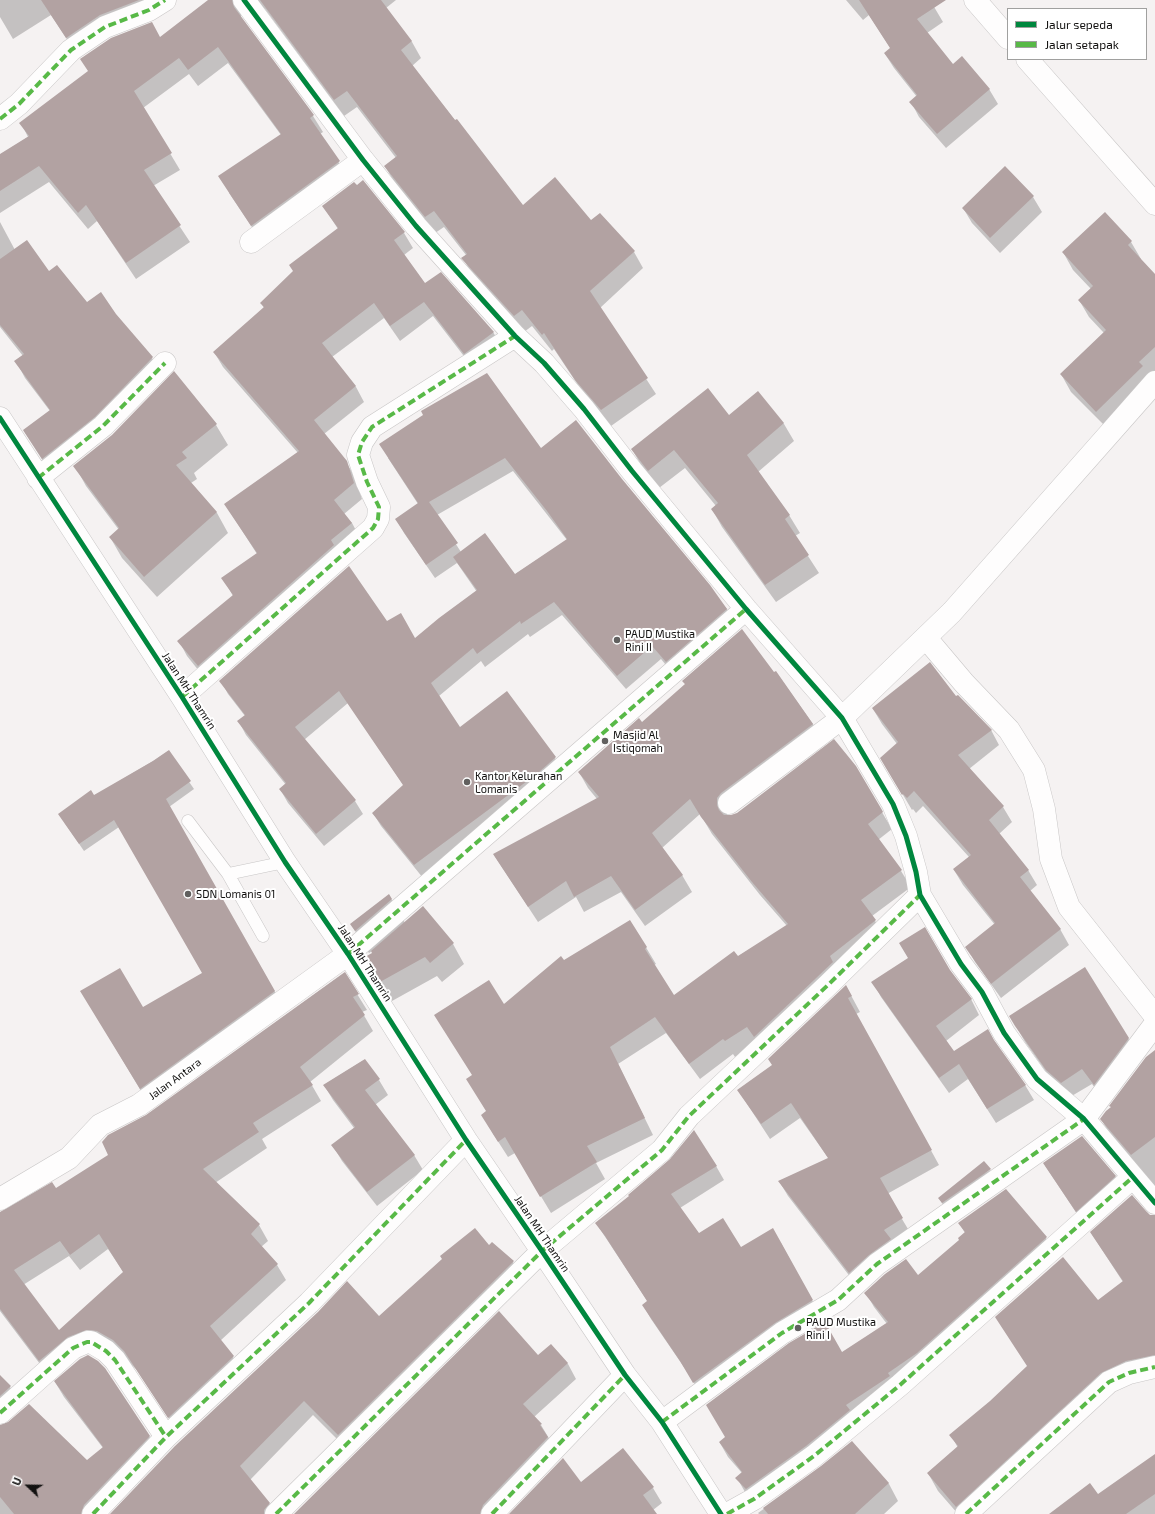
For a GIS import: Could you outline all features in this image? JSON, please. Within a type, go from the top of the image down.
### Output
[{"type":"street","points":[[0,119],[19,104],[72,50],[105,27],[149,10],[165,0]]},
{"type":"street","points":[[244,0],[363,160],[416,226],[515,336],[544,363],[584,409],[632,471],[746,609],[842,718],[893,804],[906,836],[916,872],[920,895],[961,964],[982,992],[1004,1033],[1038,1079],[1084,1120],[1155,1203]]},
{"type":"street","points":[[975,0],[1007,37]]},
{"type":"street","points":[[1028,60],[1155,204]]},
{"type":"street","points":[[251,242],[363,160]]},
{"type":"street","points":[[182,697],[373,528],[378,519],[379,507],[367,482],[358,455],[362,442],[372,427],[515,336]]},
{"type":"street","points":[[38,478],[103,426],[165,363]]},
{"type":"street","points":[[729,803],[842,718],[926,638],[952,612],[1155,382]]},
{"type":"street","name":"Jalan MH Thamrin","points":[[0,418],[182,697],[285,862],[348,954],[466,1140],[542,1250],[624,1375],[662,1422],[721,1514]]},
{"type":"street","name":"Jalan Antara","points":[[0,1199],[69,1158],[100,1125],[139,1106],[348,954],[746,609]]},
{"type":"street","points":[[926,638],[964,683],[1009,730],[1034,770],[1044,809],[1051,859],[1069,906],[1155,1016]]},
{"type":"street","points":[[276,1514],[542,1250],[662,1150],[689,1116],[828,985],[920,895]]},
{"type":"street","points":[[662,1422],[782,1334],[838,1300],[877,1264],[1084,1120],[1155,1024]]},
{"type":"street","points":[[93,1514],[166,1437],[309,1303],[466,1140]]},
{"type":"street","points":[[726,1514],[754,1499],[814,1456],[900,1385],[1133,1177]]},
{"type":"street","points":[[0,1413],[73,1348],[86,1342],[91,1342],[106,1351],[115,1360],[166,1437]]},
{"type":"street","points":[[966,1514],[1109,1382],[1129,1372],[1155,1367]]},
{"type":"street","points":[[492,1514],[624,1375]]},
{"type":"lane","points":[[188,820],[228,874],[263,936]]},
{"type":"lane","points":[[228,874],[285,862]]},
{"type":"building","points":[[41,0],[139,0],[100,15],[66,38]]},
{"type":"building","points":[[208,0],[232,0],[234,7],[314,115],[310,118],[340,161],[251,226],[218,176],[281,134],[218,47],[188,70],[179,58],[134,91],[172,153],[144,170],[181,225],[126,263],[86,205],[78,213],[39,166],[0,191],[0,154],[29,136],[19,123],[88,71],[80,59],[111,38],[152,22],[160,37]]},
{"type":"building","points":[[260,0],[381,0],[412,41],[401,50],[455,120],[457,119],[523,205],[555,177],[591,220],[600,213],[635,251],[590,291],[648,378],[601,410],[575,380],[544,333],[542,335],[522,310],[514,316],[461,258],[467,254],[434,211],[425,217],[384,166],[397,156],[347,91],[334,100]]},
{"type":"building","points":[[859,0],[946,0],[917,19],[953,64],[962,56],[990,89],[937,134],[909,102],[917,95],[884,53],[890,48]]},
{"type":"building","points":[[1005,166],[1034,196],[990,238],[962,208]]},
{"type":"building","points":[[363,180],[405,232],[394,240],[425,283],[441,272],[494,332],[464,354],[424,302],[390,326],[374,303],[322,343],[356,386],[314,420],[347,461],[354,483],[334,500],[352,523],[331,540],[334,545],[198,666],[177,641],[233,595],[221,578],[257,553],[224,504],[299,451],[213,352],[264,307],[260,303],[293,271],[289,265],[338,228],[322,206],[354,182],[357,185]]},
{"type":"building","points":[[1105,212],[1132,241],[1128,245],[1155,274],[1155,347],[1139,362],[1143,366],[1096,412],[1060,374],[1106,330],[1078,300],[1093,286],[1062,252]]},
{"type":"building","points":[[27,240],[49,271],[57,265],[87,302],[101,292],[116,314],[153,357],[95,417],[42,459],[23,430],[50,410],[14,361],[24,354],[0,325],[0,259]]},
{"type":"building","points":[[174,371],[217,424],[182,452],[187,458],[176,465],[217,512],[144,577],[109,537],[119,528],[73,466],[112,435]]},
{"type":"building","points":[[487,373],[541,448],[576,420],[622,479],[710,585],[727,609],[666,662],[652,646],[617,676],[554,602],[521,624],[520,621],[477,654],[473,648],[431,683],[460,727],[507,691],[556,757],[538,773],[414,865],[372,813],[403,785],[339,691],[295,727],[356,800],[316,834],[279,789],[286,783],[237,721],[245,715],[219,681],[349,566],[387,621],[401,613],[415,638],[477,590],[453,557],[485,533],[515,574],[567,539],[505,458],[429,502],[458,543],[426,565],[395,519],[418,503],[379,444],[423,415],[421,411]]},
{"type":"building","points":[[708,388],[729,415],[758,391],[784,423],[747,455],[790,515],[785,519],[809,555],[765,585],[711,509],[718,503],[674,450],[648,471],[631,449]]},
{"type":"building","points":[[742,629],[774,672],[776,671],[813,724],[721,793],[717,798],[719,810],[724,815],[737,813],[834,739],[856,766],[882,810],[883,812],[868,824],[902,870],[861,900],[876,920],[830,956],[833,962],[754,1037],[747,1027],[725,1041],[723,1039],[689,1064],[655,1017],[610,1047],[645,1118],[587,1146],[597,1162],[540,1197],[505,1137],[498,1142],[481,1115],[486,1111],[466,1079],[472,1075],[434,1015],[489,980],[504,1004],[561,956],[564,960],[630,920],[647,947],[645,949],[674,995],[734,951],[738,956],[788,924],[752,882],[701,817],[690,799],[652,833],[683,875],[635,910],[611,876],[574,897],[566,881],[528,907],[493,854],[599,797],[578,772],[639,718],[642,722],[685,684],[682,681]]},
{"type":"building","points":[[930,662],[956,696],[958,695],[992,730],[958,755],[1004,806],[989,820],[1029,870],[1020,877],[1061,929],[991,984],[965,947],[995,923],[953,869],[971,855],[914,791],[907,798],[903,794],[902,795],[880,758],[898,742],[872,708]]},
{"type":"building","points":[[169,750],[191,781],[166,799],[275,991],[140,1089],[80,991],[120,968],[143,1007],[202,973],[114,820],[79,844],[58,814],[91,790],[94,795],[153,761]]},
{"type":"building","points":[[389,894],[392,899],[355,931],[350,924]]},
{"type":"building","points":[[423,906],[454,943],[430,963],[425,957],[380,982],[365,957],[372,953],[371,951]]},
{"type":"building","points":[[925,927],[950,970],[972,999],[936,1026],[954,1051],[988,1029],[994,1040],[1026,1085],[987,1109],[959,1064],[939,1078],[871,982],[908,958],[899,943]]},
{"type":"building","points":[[1085,967],[1129,1038],[1094,1085],[1082,1069],[1061,1083],[1046,1070],[1009,1016]]},
{"type":"building","points":[[345,972],[359,994],[353,997],[365,1015],[300,1067],[313,1085],[253,1123],[259,1132],[203,1169],[260,1224],[251,1234],[278,1264],[210,1326],[234,1356],[168,1418],[124,1351],[113,1340],[97,1331],[87,1330],[68,1337],[39,1361],[0,1309],[0,1212],[52,1182],[56,1188],[108,1155],[102,1142],[108,1135],[146,1115]],"holes":[[[99,1234],[123,1272],[59,1330],[14,1270],[60,1241],[70,1255]]]},
{"type":"building","points":[[846,985],[852,996],[848,998],[932,1150],[880,1178],[903,1218],[884,1230],[891,1239],[869,1255],[849,1273],[778,1181],[828,1158],[791,1103],[761,1124],[737,1090],[772,1065],[768,1059]]},
{"type":"building","points":[[1155,1050],[1155,1137],[1131,1155],[1100,1119],[1111,1107],[1109,1106],[1146,1057]]},
{"type":"building","points":[[365,1059],[380,1079],[365,1090],[415,1155],[367,1192],[331,1145],[355,1127],[323,1085]]},
{"type":"building","points":[[694,1130],[717,1166],[671,1194],[699,1233],[723,1218],[741,1247],[773,1228],[813,1300],[775,1323],[693,1383],[642,1305],[647,1301],[595,1223],[629,1196],[628,1195],[670,1159]]},
{"type":"building","points":[[1082,1136],[1116,1176],[1076,1212],[1043,1163]]},
{"type":"building","points":[[984,1161],[991,1169],[942,1203],[938,1198]]},
{"type":"building","points":[[1006,1189],[1047,1237],[917,1353],[888,1373],[890,1376],[846,1405],[850,1410],[806,1446],[746,1489],[735,1478],[742,1472],[719,1442],[725,1437],[706,1405],[789,1343],[825,1322],[842,1352],[888,1322],[864,1293],[885,1274],[906,1259],[918,1275],[959,1240],[958,1238],[965,1232],[958,1223]]},
{"type":"building","points":[[1132,1195],[1150,1215],[1155,1215],[1155,1355],[1126,1361],[1101,1373],[956,1507],[927,1473],[958,1446],[949,1435],[990,1401],[1027,1366],[995,1317],[1063,1257],[1098,1300],[1123,1281],[1090,1232]]},
{"type":"building","points":[[475,1228],[489,1245],[492,1242],[514,1261],[338,1435],[304,1401],[240,1466],[270,1503],[264,1510],[264,1514],[110,1514],[175,1446],[318,1312],[347,1281],[379,1316],[442,1259],[440,1256]]},
{"type":"building","points":[[499,1311],[538,1355],[551,1344],[568,1363],[523,1404],[542,1424],[540,1425],[548,1437],[483,1505],[480,1514],[294,1514]]},
{"type":"building","points":[[88,1355],[98,1361],[105,1368],[150,1436],[84,1505],[81,1514],[14,1514],[0,1497],[0,1425],[8,1422],[29,1404],[87,1460],[103,1447],[54,1381],[80,1359]]},
{"type":"building","points":[[0,1375],[11,1386],[0,1396]]},
{"type":"building","points":[[852,1441],[889,1483],[855,1514],[768,1514],[763,1508],[821,1466]]},
{"type":"building","points":[[623,1448],[654,1487],[643,1495],[657,1514],[509,1514],[563,1458],[581,1482]]},
{"type":"building","points":[[1155,1454],[1155,1494],[1126,1514],[1049,1514],[1090,1483],[1098,1494]]},
{"type":"marked path","points":[[0,119],[19,104],[71,50],[105,27],[149,10],[165,0]]},
{"type":"marked path","points":[[182,697],[373,528],[378,519],[379,507],[367,482],[358,455],[362,442],[372,427],[515,336]]},
{"type":"marked path","points":[[38,478],[103,426],[165,363]]},
{"type":"marked path","points":[[348,954],[746,609]]},
{"type":"marked path","points":[[276,1514],[542,1251],[662,1150],[689,1116],[828,985],[920,895]]},
{"type":"marked path","points":[[662,1422],[782,1333],[838,1300],[877,1264],[1084,1119]]},
{"type":"marked path","points":[[93,1514],[166,1437],[309,1303],[466,1140]]},
{"type":"marked path","points":[[727,1514],[754,1499],[814,1456],[900,1385],[1133,1177]]},
{"type":"marked path","points":[[0,1413],[73,1348],[87,1342],[91,1342],[106,1351],[115,1360],[166,1437]]},
{"type":"marked path","points":[[966,1514],[1109,1382],[1129,1373],[1155,1367]]},
{"type":"marked path","points":[[492,1514],[625,1375]]},
{"type":"cycle path","points":[[244,0],[363,160],[416,226],[515,336],[544,363],[584,409],[632,471],[746,609],[842,718],[893,804],[906,836],[916,872],[920,895],[961,964],[982,992],[1004,1033],[1037,1079],[1084,1119],[1155,1203]]},
{"type":"cycle path","points":[[0,418],[182,697],[285,862],[348,954],[466,1140],[625,1375],[662,1422],[721,1514]]},
{"type":"place","name":"PAUD Mustika Rini II","points":[[617,640]]},
{"type":"place","name":"Masjid Al Istiqomah","points":[[605,741]]},
{"type":"place","name":"Kantor Kelurahan Lomanis","points":[[467,782]]},
{"type":"place","name":"SDN Lomanis 01","points":[[188,894]]},
{"type":"place","name":"PAUD Mustika Rini I","points":[[798,1328]]}]
